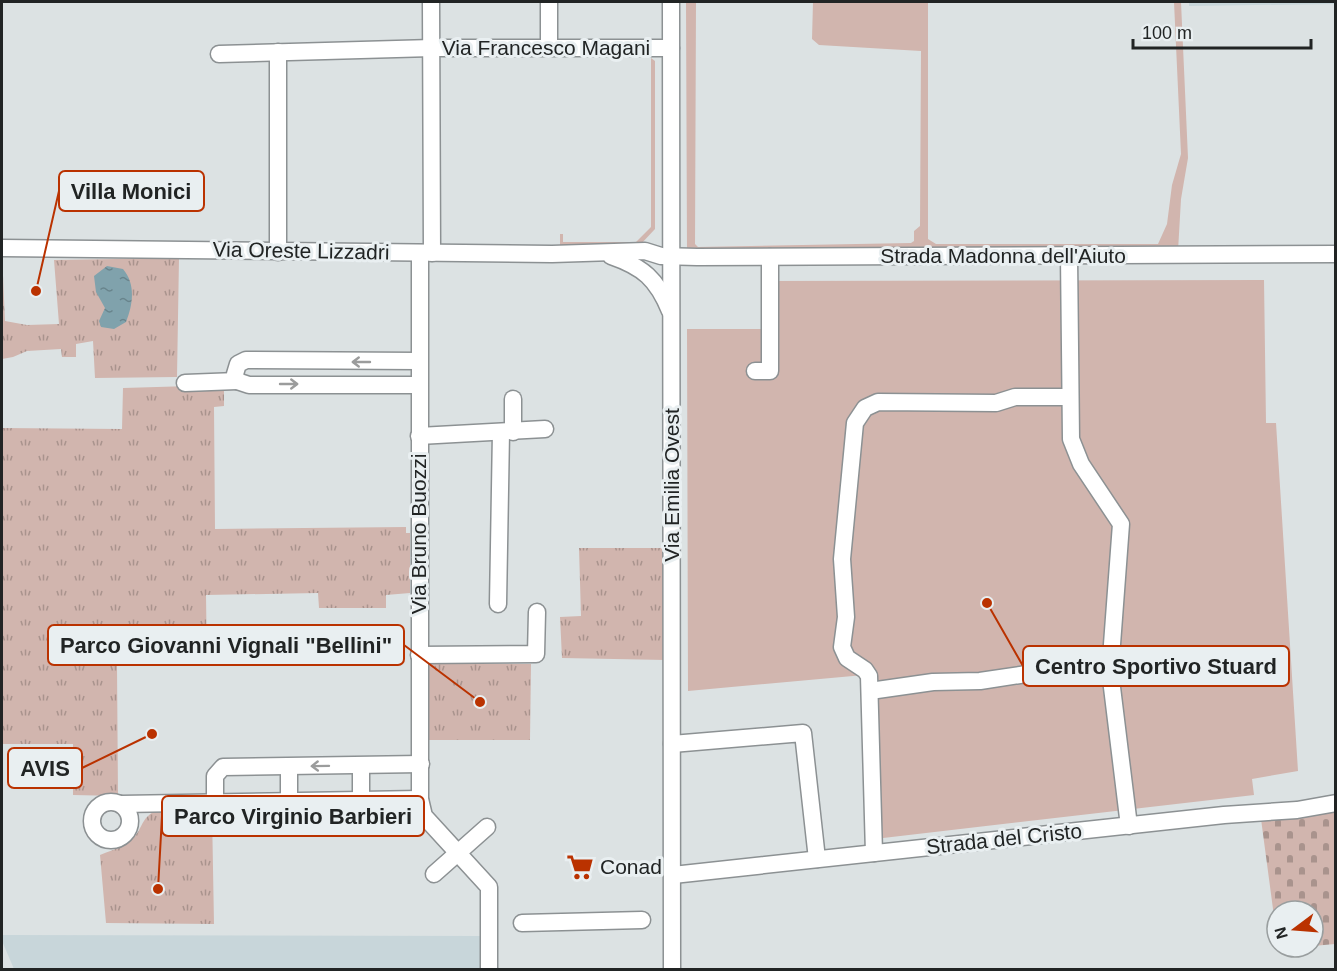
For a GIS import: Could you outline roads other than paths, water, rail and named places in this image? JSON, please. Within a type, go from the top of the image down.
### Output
[{"type":"street","name":"Via Francesco Magani","points":[[431,2],[432,48],[671,48]]},
{"type":"street","points":[[549,2],[549,48]]},
{"type":"street","name":"Via Emilia Ovest","points":[[671,2],[672,969]]},
{"type":"street","points":[[219,54],[432,48]]},
{"type":"street","name":"Via Bruno Buozzi","points":[[432,48],[426,253],[419,362],[420,799],[424,816],[459,851],[489,887],[489,969]]},
{"type":"street","points":[[278,52],[278,252]]},
{"type":"street","points":[[645,251],[661,240],[671,223]]},
{"type":"street","name":"Via Oreste Lizzadri","points":[[2,248],[601,254],[645,251],[671,259]]},
{"type":"street","name":"Via Oreste Lizzadri","points":[[601,254],[641,268]]},
{"type":"street","name":"Strada Madonna dell'Aiuto","points":[[671,259],[1335,254]]},
{"type":"street","points":[[1069,256],[1071,439],[1074,452],[1121,524],[1111,677],[1129,826]]},
{"type":"street","points":[[755,371],[770,371],[770,257]]},
{"type":"street","points":[[641,268],[652,268],[671,259]]},
{"type":"street","points":[[641,268],[665,299],[671,318]]},
{"type":"street","points":[[237,381],[235,369],[246,360],[419,362]]},
{"type":"street","points":[[185,383],[237,381],[249,385],[419,385]]},
{"type":"street","points":[[874,853],[870,691],[867,672],[847,658],[842,647],[846,617],[842,559],[854,426],[861,412],[871,404],[878,402],[996,403],[1012,397],[1070,397]]},
{"type":"street","points":[[498,604],[507,432],[513,399]]},
{"type":"street","points":[[419,436],[545,429]]},
{"type":"street","points":[[419,655],[536,654],[537,612]]},
{"type":"street","points":[[870,691],[933,682],[980,681],[1046,671],[1093,656],[1111,654]]},
{"type":"street","points":[[672,744],[803,733],[817,859]]},
{"type":"street","points":[[215,801],[215,776],[223,766],[421,764]]},
{"type":"street","points":[[361,766],[361,800]]},
{"type":"street","points":[[289,767],[289,800]]},
{"type":"street","points":[[148,803],[130,819],[128,830],[118,838],[106,839],[96,832],[92,820],[96,808],[108,801],[121,804],[148,803],[215,801],[420,799]]},
{"type":"street","name":"Strada del Cristo","points":[[673,875],[1297,810],[1335,803]]},
{"type":"street","points":[[121,804],[130,819]]},
{"type":"street","points":[[434,874],[487,827]]},
{"type":"street","points":[[522,923],[642,920]]},
{"type":"water","points":[[107,266],[123,269],[132,288],[132,302],[126,322],[114,329],[101,327],[99,321],[105,308],[96,292],[94,276]]},
{"type":"place","name":"Villa Monici","points":[[36,291]]},
{"type":"place","name":"Centro Sportivo Stuard","points":[[987,603]]},
{"type":"place","name":"Parco Giovanni Vignali \"Bellini\"","points":[[480,702]]},
{"type":"place","name":"AVIS","points":[[152,734]]},
{"type":"place","name":"Conad","points":[[580,867]]},
{"type":"place","name":"Parco Virginio Barbieri","points":[[158,889]]}]
